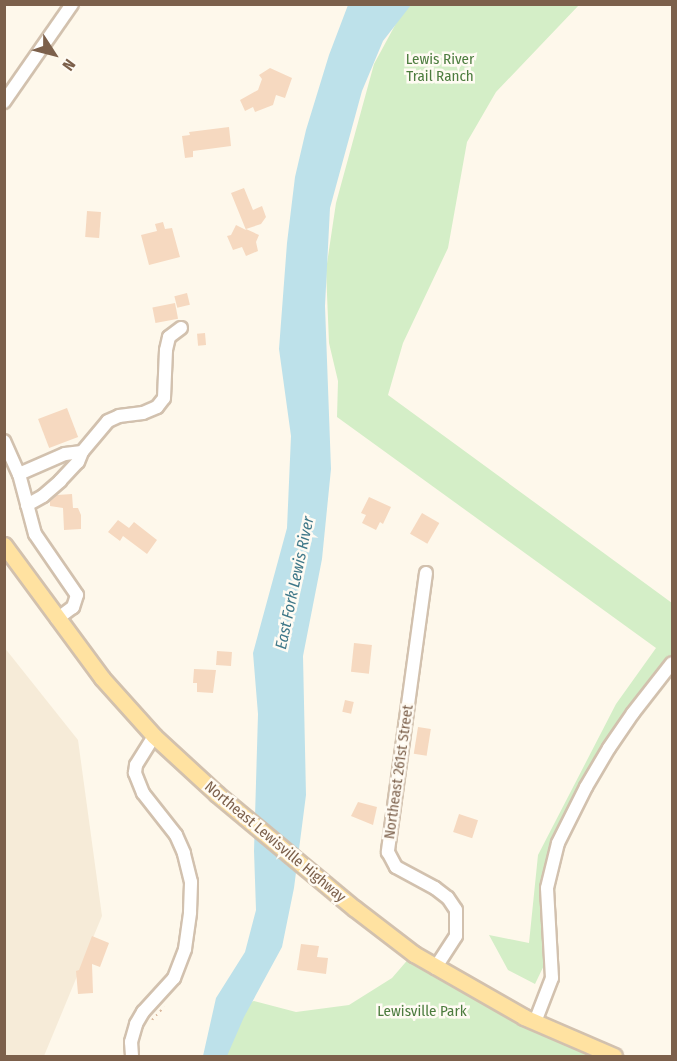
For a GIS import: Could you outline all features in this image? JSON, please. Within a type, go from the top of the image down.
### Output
[{"type":"main road","name":"Northeast Lewisville Highway","points":[[4,545],[102,678],[154,736],[217,794],[385,933],[435,968],[535,1023],[612,1056]]},
{"type":"street","points":[[4,102],[72,4]]},
{"type":"street","points":[[27,505],[43,496],[60,481],[78,462],[82,452],[108,421],[157,407],[164,398],[166,350],[169,337],[181,328]]},
{"type":"street","points":[[4,441],[19,474],[35,534],[77,595],[77,601],[73,607],[57,619]]},
{"type":"street","points":[[19,474],[65,454],[82,452]]},
{"type":"street","name":"Northeast 261st Street","points":[[426,573],[388,852],[396,867],[435,888],[448,898],[456,910],[458,924],[456,936],[435,968]]},
{"type":"street","points":[[535,1023],[552,978],[548,888],[558,843],[586,787],[609,748],[672,663]]},
{"type":"street","points":[[132,1056],[131,1042],[136,1024],[143,1012],[174,978],[185,949],[190,912],[190,882],[184,853],[176,835],[143,793],[135,773],[136,765],[154,736]]},
{"type":"shaded area","points":[[4,647],[78,740],[102,916],[44,1056],[5,1056]]},
{"type":"green space","name":"Lewis River Trail Ranch","points":[[406,5],[579,5],[496,92],[467,142],[448,248],[403,343],[388,395],[672,603],[672,659],[630,718],[558,857],[550,953],[535,984],[508,970],[489,935],[529,943],[538,855],[616,704],[656,648],[337,417],[338,381],[329,343],[326,270],[336,203],[374,64]]},
{"type":"green space","name":"Lewisville Park","points":[[411,956],[614,1056],[225,1056],[248,1003],[254,1001],[296,1012],[349,1005],[392,978]]},
{"type":"water","name":"East Fork Lewis River","points":[[348,5],[411,5],[383,41],[362,91],[330,208],[325,306],[331,469],[322,559],[303,656],[306,795],[294,888],[282,947],[244,1017],[227,1056],[203,1056],[216,998],[245,952],[256,910],[254,851],[258,714],[253,653],[287,528],[291,436],[279,349],[287,243],[295,177],[306,130],[329,55]]},
{"type":"building","points":[[270,68],[292,78],[285,98],[276,95],[273,105],[255,112],[253,107],[245,111],[240,100],[258,90],[262,79],[259,75]]},
{"type":"building","points":[[229,127],[231,146],[193,151],[193,157],[185,158],[182,136],[190,135],[189,132]]},
{"type":"building","points":[[244,188],[253,210],[262,206],[266,217],[261,224],[246,229],[259,235],[256,242],[258,251],[246,256],[242,247],[233,250],[227,236],[231,235],[236,225],[246,230],[231,193]]},
{"type":"building","points":[[87,211],[101,212],[99,238],[85,237]]},
{"type":"building","points":[[163,222],[165,229],[172,228],[180,257],[149,265],[141,235],[157,231],[155,224]]},
{"type":"building","points":[[187,293],[190,305],[177,308],[174,296]]},
{"type":"building","points":[[175,303],[178,319],[155,323],[152,307]]},
{"type":"building","points":[[205,333],[206,345],[198,346],[197,334]]},
{"type":"building","points":[[67,408],[78,437],[49,448],[38,419]]},
{"type":"building","points":[[72,494],[73,508],[78,508],[81,515],[81,529],[64,530],[63,508],[50,506],[50,501],[57,495]]},
{"type":"building","points":[[369,497],[391,507],[383,524],[380,522],[376,530],[362,523],[366,515],[361,513]]},
{"type":"building","points":[[422,513],[439,523],[427,544],[410,534]]},
{"type":"building","points":[[118,520],[129,528],[134,522],[157,540],[147,554],[123,536],[120,541],[108,532]]},
{"type":"building","points":[[354,643],[372,645],[369,674],[351,672]]},
{"type":"building","points":[[217,651],[232,652],[231,666],[216,665]]},
{"type":"building","points":[[194,669],[216,670],[213,693],[197,692],[197,683],[193,683]]},
{"type":"building","points":[[345,700],[354,702],[351,714],[342,712]]},
{"type":"building","points":[[418,727],[431,729],[427,756],[414,754]]},
{"type":"building","points":[[358,802],[377,807],[373,825],[351,816]]},
{"type":"building","points":[[459,814],[478,820],[472,838],[453,832]]},
{"type":"building","points":[[92,936],[109,943],[100,967],[92,964],[93,993],[78,994],[76,971],[79,970]]},
{"type":"building","points":[[301,944],[319,946],[317,957],[328,958],[326,974],[297,970]]}]
